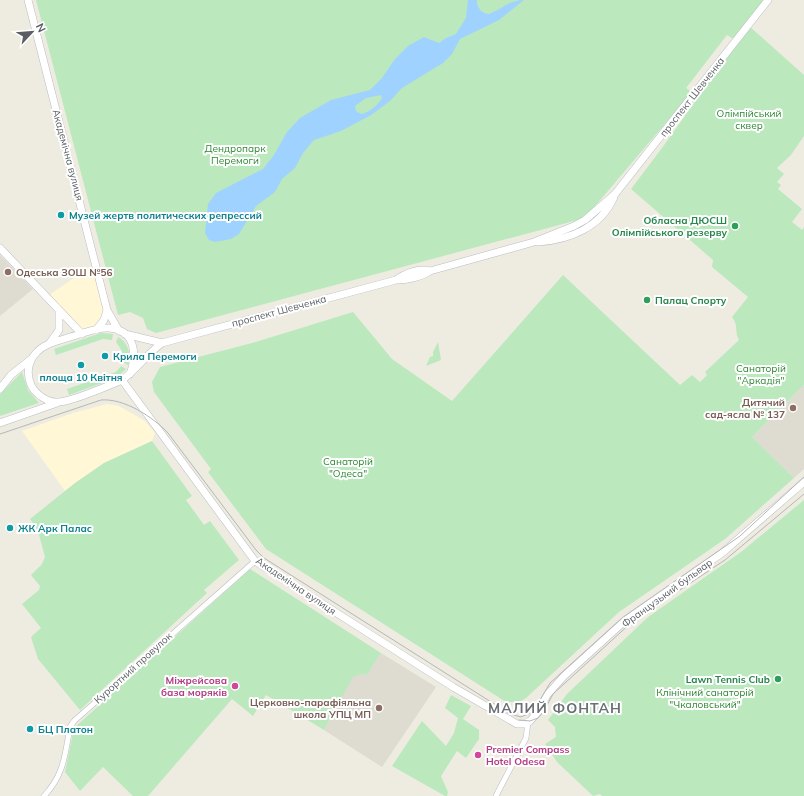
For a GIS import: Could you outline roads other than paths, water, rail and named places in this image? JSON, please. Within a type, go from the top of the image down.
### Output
[{"type":"main road","name":"Академічна вулиця","points":[[28,0],[107,310],[121,332]]},
{"type":"main road","name":"проспект Шевченка","points":[[130,374],[162,343],[396,280],[402,275],[424,269],[430,271],[534,242],[585,220],[615,194],[768,0]]},
{"type":"main road","points":[[0,248],[82,334]]},
{"type":"main road","points":[[49,344],[55,338],[60,327],[59,310]]},
{"type":"main road","points":[[96,330],[104,320],[107,310]]},
{"type":"main road","points":[[0,389],[11,375],[40,349],[49,344],[96,330],[109,328],[121,332],[132,344],[134,362],[130,374],[122,380],[2,421]]},
{"type":"main road","name":"проспект Шевченка","points":[[121,332],[162,343]]},
{"type":"main road","points":[[32,357],[28,374],[34,390],[42,398],[59,402]]},
{"type":"main road","name":"Академічна вулиця","points":[[122,380],[255,560],[474,700],[513,723],[521,724],[528,722]]},
{"type":"main road","name":"Французький бульвар","points":[[528,722],[564,676],[628,618],[722,553],[804,482]]},
{"type":"street","name":"Курортний провулок","points":[[44,796],[57,781],[70,727],[74,721],[255,560]]},
{"type":"street","name":"Французький бульвар","points":[[496,796],[526,738],[528,722]]},
{"type":"water","points":[[468,0],[477,0],[477,5],[480,10],[489,14],[514,1],[524,0],[499,20],[460,39],[452,54],[443,63],[402,88],[390,101],[371,115],[341,131],[314,140],[303,153],[295,168],[282,179],[275,192],[256,206],[239,234],[231,239],[215,242],[209,240],[205,233],[208,204],[216,193],[263,169],[274,155],[287,132],[300,118],[331,100],[370,90],[382,78],[395,59],[408,46],[424,37],[439,43],[456,34],[466,18]],"holes":[[[381,95],[382,98],[376,106],[367,112],[361,114],[356,111],[355,106],[366,98]]]},
{"type":"tram line","points":[[0,434],[101,400],[119,402],[138,410],[168,433],[256,550],[264,558],[510,714],[521,717],[533,712],[550,683],[622,618],[740,536],[804,477]]},
{"type":"tram line","points":[[519,720],[530,721],[538,718],[544,711],[553,694],[633,621],[725,560],[804,494]]},
{"type":"place","name":"Музей жертв политических репрессий","points":[[61,215]]},
{"type":"place","name":"Обласна ДЮСШ Олімпійського резерву","points":[[735,226]]},
{"type":"place","name":"Одеська ЗОШ №56","points":[[8,272]]},
{"type":"place","name":"Палац Спорту","points":[[647,300]]},
{"type":"place","name":"Крила Перемоги","points":[[105,356]]},
{"type":"place","name":"площа 10 Квітня","points":[[81,365]]},
{"type":"place","name":"Дитячий сад-ясла № 137","points":[[793,408]]},
{"type":"place","name":"ЖК Арк Палас","points":[[10,528]]},
{"type":"place","name":"Lawn Tennis Club","points":[[778,679]]},
{"type":"place","name":"Міжрейсова база моряків","points":[[235,686]]},
{"type":"place","name":"Церковно-парафіяльна школа УПЦ МП","points":[[379,708]]},
{"type":"place","name":"БЦ Платон","points":[[30,729]]},
{"type":"place","name":"Premier Compass Hotel Odesa","points":[[478,755]]},
{"type":"district","name":"МАЛИЙ ФОНТАН","points":[[555,708]]},
{"type":"park label","name":"Олімпійський сквер","points":[[749,118]]},
{"type":"park label","name":"Дендропарк Перемоги","points":[[235,154]]},
{"type":"park label","name":"Санаторій \"Аркадія\"","points":[[761,374]]},
{"type":"park label","name":"Санаторій \"Одеса\"","points":[[348,466]]},
{"type":"park label","name":"Клінічний санаторій \"Чкаловський\"","points":[[705,698]]}]
